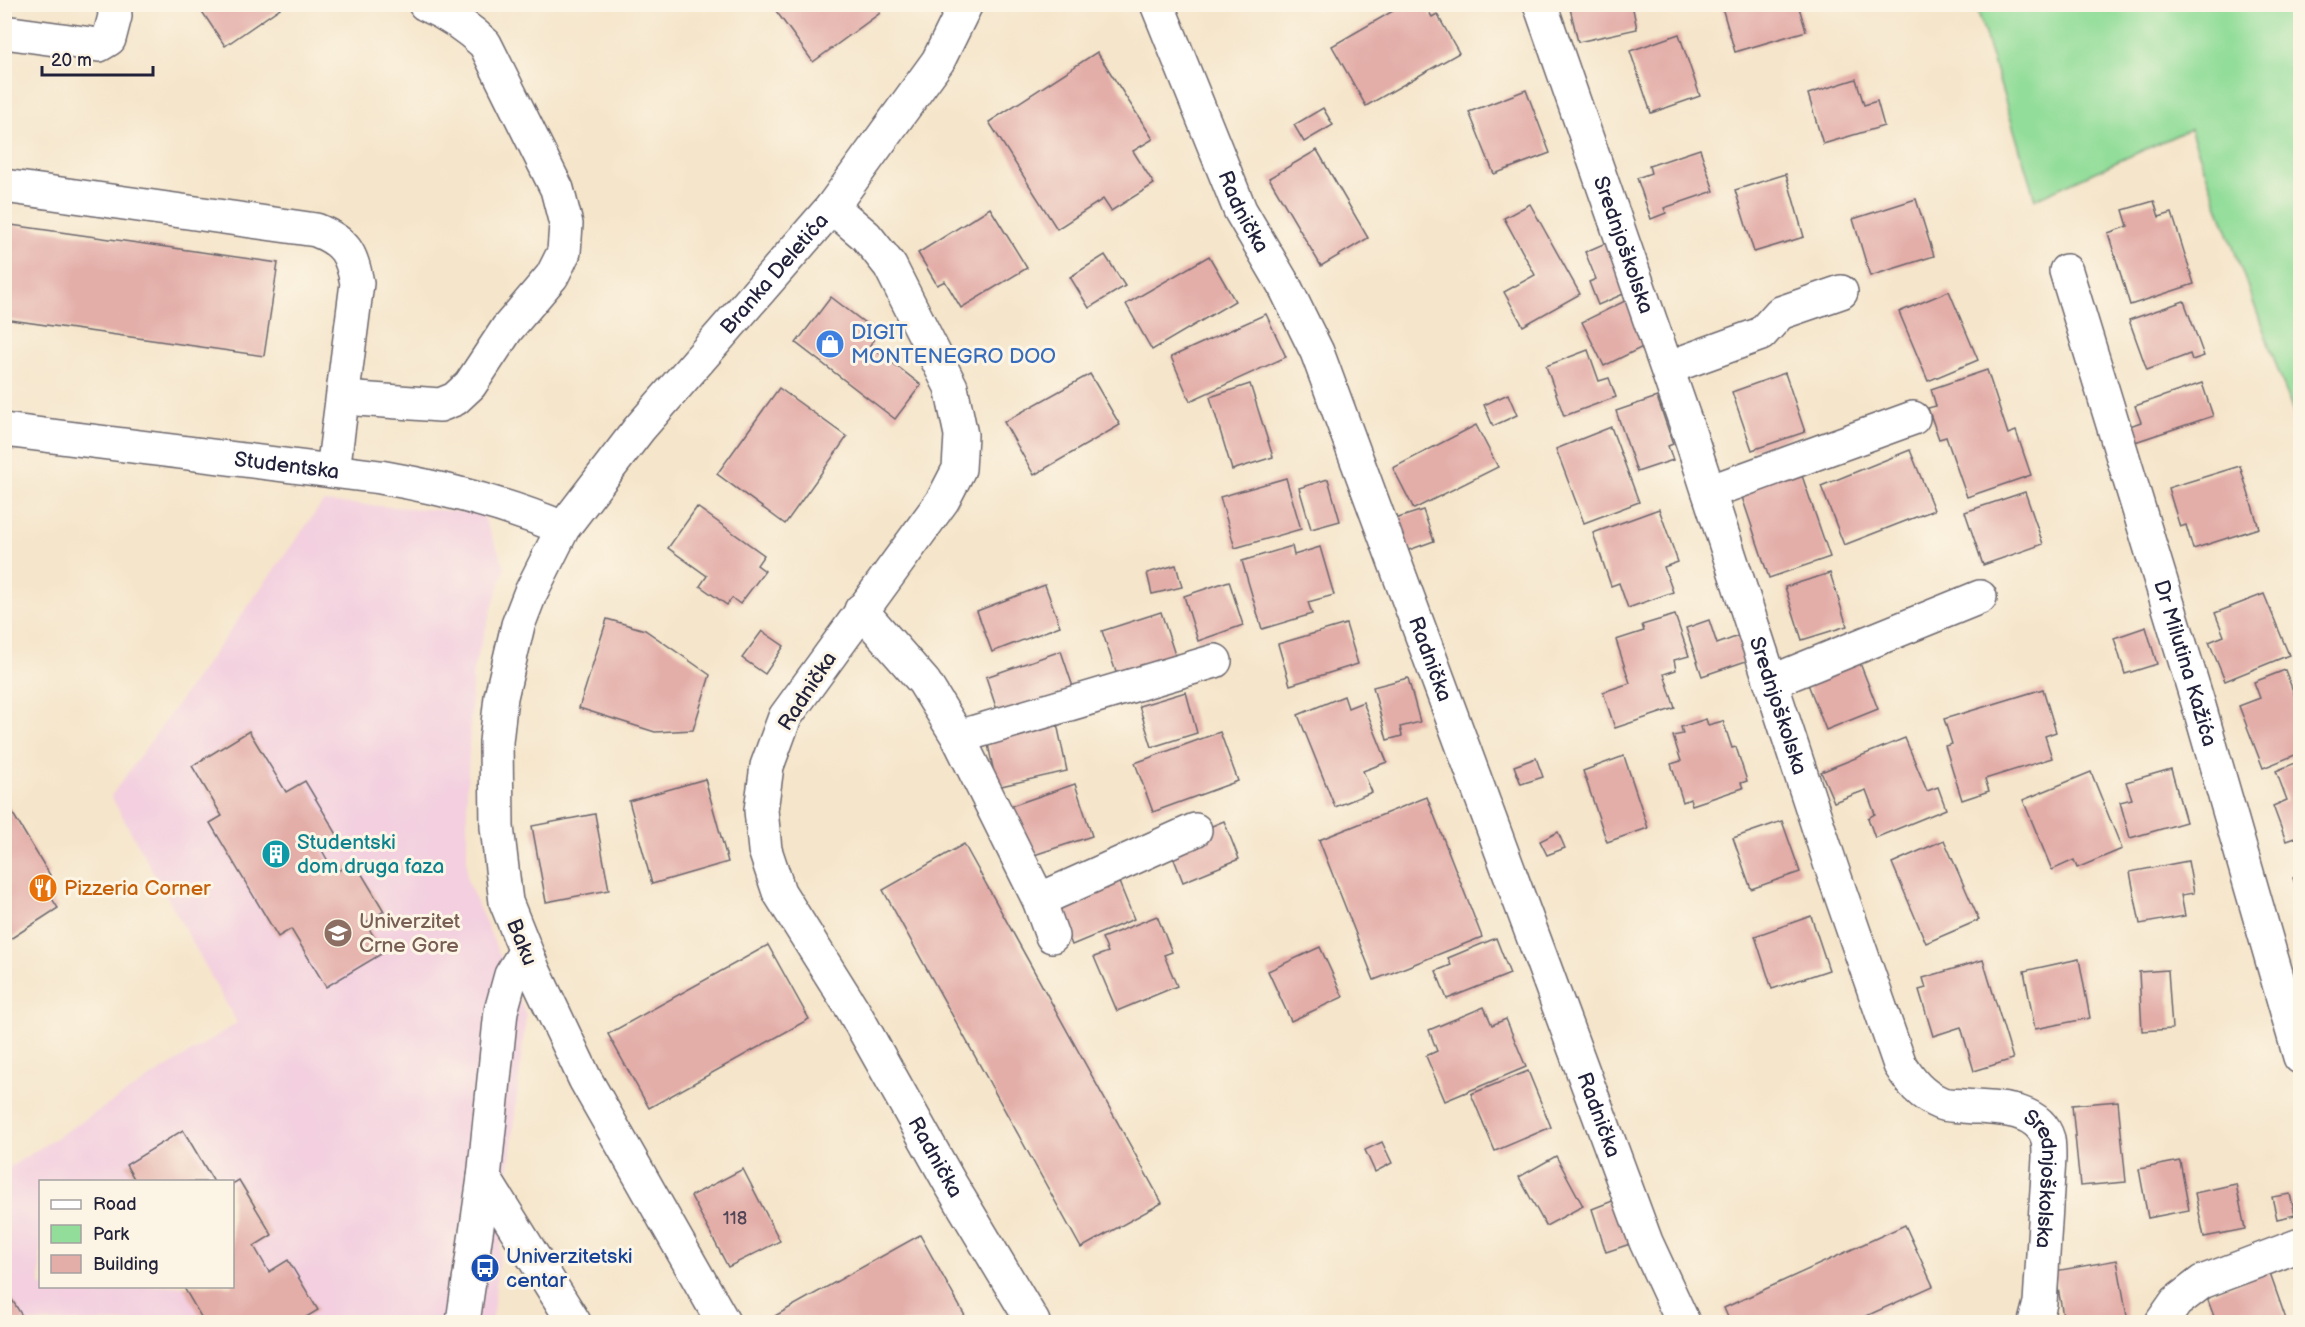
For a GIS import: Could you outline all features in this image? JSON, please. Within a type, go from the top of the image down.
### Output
[{"type":"street","points":[[4,32],[99,45],[109,39],[114,4]]},
{"type":"street","points":[[344,398],[440,405],[455,399],[470,385],[507,329],[552,276],[564,252],[566,224],[557,189],[485,44],[467,26],[425,4]]},
{"type":"street","name":"Branka Deletića","points":[[563,528],[639,429],[832,207],[938,61],[966,4]]},
{"type":"street","name":"Radnička","points":[[1157,4],[1240,210],[1285,287],[1317,352],[1642,1231],[1683,1323]]},
{"type":"street","name":"Srednjoškolska","points":[[1540,4],[1667,368],[1832,869],[1900,1065],[1912,1084],[1923,1094],[1942,1104],[2014,1111],[2029,1115],[2039,1124],[2048,1138],[2049,1158],[2040,1303],[2035,1323]]},
{"type":"street","points":[[4,186],[316,230],[333,237],[345,247],[352,261],[357,283],[333,471]]},
{"type":"street","name":"Radnička","points":[[832,207],[866,236],[890,266],[951,387],[961,435],[958,469],[943,500],[785,717],[767,766],[760,810],[765,850],[779,892],[853,1010],[950,1183],[1033,1323]]},
{"type":"street","name":"Dr Milutina Kažića","points":[[2066,272],[2199,706],[2301,1057]]},
{"type":"street","points":[[1667,368],[1761,334],[1780,313],[1841,292]]},
{"type":"street","points":[[1709,492],[1913,418]]},
{"type":"street","name":"Studentska","points":[[4,430],[425,484],[475,496],[533,515],[563,528]]},
{"type":"street","name":"Baku","points":[[563,528],[530,594],[518,625],[501,697],[496,742],[497,827],[506,902],[525,952],[585,1079],[723,1323]]},
{"type":"street","points":[[1771,682],[1980,597]]},
{"type":"street","points":[[861,610],[924,682],[957,737],[1039,900],[1052,936]]},
{"type":"street","points":[[957,737],[1215,661]]},
{"type":"street","points":[[1039,900],[1196,830]]},
{"type":"street","points":[[463,1323],[484,1178],[501,1011],[511,975],[525,952]]},
{"type":"street","points":[[484,1178],[574,1323]]},
{"type":"street","points":[[2162,1323],[2176,1302],[2202,1282],[2301,1245]]},
{"type":"shaded area","name":"Univerzitet Crne Gore","points":[[323,502],[482,513],[505,567],[473,670],[467,791],[467,880],[526,1015],[492,1322],[5,1322],[5,1170],[237,1023],[111,796]]},
{"type":"green space","points":[[1976,5],[2300,5],[2300,430],[2190,129],[2035,199]]},
{"type":"building","points":[[197,4],[286,4],[225,46]]},
{"type":"building","points":[[771,4],[874,4],[880,13],[813,62]]},
{"type":"building","points":[[1405,4],[1424,4],[1432,17],[1437,14],[1459,53],[1366,106],[1332,46]]},
{"type":"building","points":[[1569,4],[1632,4],[1637,29],[1578,42]]},
{"type":"building","points":[[1721,4],[1798,4],[1806,31],[1735,52]]},
{"type":"building","points":[[1679,34],[1700,96],[1651,113],[1630,51]]},
{"type":"building","points":[[1097,52],[1153,139],[1133,151],[1154,184],[1111,211],[1103,199],[1057,229],[989,122]]},
{"type":"building","points":[[1856,79],[1864,105],[1877,101],[1884,126],[1823,144],[1808,94]]},
{"type":"building","points":[[1526,90],[1550,153],[1494,174],[1469,112]]},
{"type":"building","points":[[1323,108],[1333,125],[1304,142],[1294,125]]},
{"type":"building","points":[[1700,149],[1714,191],[1664,208],[1666,213],[1651,219],[1637,178],[1651,173],[1649,166]]},
{"type":"building","points":[[1317,150],[1368,238],[1321,266],[1269,178]]},
{"type":"building","points":[[1786,174],[1804,237],[1754,252],[1735,190]]},
{"type":"building","points":[[1916,199],[1934,256],[1870,276],[1853,219]]},
{"type":"building","points":[[2154,201],[2159,217],[2172,213],[2194,284],[2130,305],[2108,233],[2128,226],[2123,210]]},
{"type":"building","points":[[1530,204],[1580,294],[1523,326],[1504,292],[1535,275],[1504,218]]},
{"type":"building","points":[[990,208],[1027,268],[961,308],[945,281],[937,285],[918,253]]},
{"type":"building","points":[[4,224],[278,263],[264,356],[4,319]]},
{"type":"building","points":[[1608,242],[1628,292],[1598,305],[1589,282],[1596,279],[1585,252]]},
{"type":"building","points":[[1105,255],[1125,286],[1089,308],[1070,277]]},
{"type":"building","points":[[1209,256],[1235,301],[1152,350],[1126,304]]},
{"type":"building","points":[[1949,291],[1978,360],[1928,381],[1899,312]]},
{"type":"building","points":[[831,297],[878,333],[870,345],[921,385],[895,419],[796,343]]},
{"type":"building","points":[[1629,299],[1651,343],[1604,366],[1582,322]]},
{"type":"building","points":[[2184,301],[2204,356],[2192,360],[2190,354],[2147,370],[2129,320]]},
{"type":"building","points":[[1266,314],[1286,357],[1190,401],[1171,357]]},
{"type":"building","points":[[1588,350],[1599,381],[1609,378],[1616,397],[1564,416],[1546,366]]},
{"type":"building","points":[[1987,370],[2008,434],[2016,431],[2031,475],[1967,497],[1946,437],[1939,439],[1928,408],[1936,406],[1931,389]]},
{"type":"building","points":[[1785,373],[1805,432],[1752,450],[1732,392]]},
{"type":"building","points":[[1090,374],[1120,425],[1034,475],[1004,422]]},
{"type":"building","points":[[2202,383],[2213,416],[2135,442],[2130,426],[2141,422],[2135,406]]},
{"type":"building","points":[[1250,384],[1273,457],[1232,470],[1210,397]]},
{"type":"building","points":[[779,388],[847,437],[785,524],[717,474]]},
{"type":"building","points":[[1508,394],[1517,415],[1493,426],[1484,405]]},
{"type":"building","points":[[1657,397],[1673,444],[1668,446],[1673,460],[1637,472],[1616,411]]},
{"type":"building","points":[[1476,425],[1498,467],[1414,509],[1393,468]]},
{"type":"building","points":[[1611,427],[1639,502],[1584,523],[1556,449]]},
{"type":"building","points":[[1910,450],[1934,510],[1844,545],[1821,486]]},
{"type":"building","points":[[2240,466],[2259,528],[2193,549],[2186,525],[2180,527],[2168,488]]},
{"type":"building","points":[[1799,467],[1830,557],[1769,578],[1739,488]]},
{"type":"building","points":[[1286,478],[1301,529],[1235,548],[1220,497]]},
{"type":"building","points":[[1328,479],[1340,521],[1311,529],[1299,488]]},
{"type":"building","points":[[2025,492],[2043,544],[1983,565],[1965,512]]},
{"type":"building","points":[[697,507],[764,555],[757,565],[765,571],[740,604],[732,598],[727,605],[700,586],[707,576],[668,548]]},
{"type":"building","points":[[1659,509],[1678,562],[1664,567],[1673,592],[1628,608],[1619,583],[1611,586],[1593,533]]},
{"type":"building","points":[[1423,510],[1434,541],[1406,551],[1395,519]]},
{"type":"building","points":[[1292,546],[1294,555],[1320,547],[1334,595],[1308,602],[1312,614],[1262,629],[1242,561]]},
{"type":"building","points":[[1176,565],[1182,587],[1152,594],[1147,573]]},
{"type":"building","points":[[1830,573],[1847,626],[1802,640],[1785,587]]},
{"type":"building","points":[[1229,581],[1243,625],[1198,641],[1184,596]]},
{"type":"building","points":[[1045,585],[1060,626],[992,652],[977,611]]},
{"type":"building","points":[[2264,594],[2289,655],[2225,681],[2209,642],[2224,636],[2215,613]]},
{"type":"building","points":[[1161,612],[1176,658],[1118,678],[1102,631]]},
{"type":"building","points":[[1675,615],[1689,656],[1674,660],[1676,670],[1664,674],[1675,708],[1615,728],[1603,692],[1630,683],[1616,640],[1644,631],[1642,625]]},
{"type":"building","points":[[607,619],[645,630],[710,675],[693,730],[655,732],[579,708]]},
{"type":"building","points":[[1709,620],[1717,644],[1741,635],[1749,660],[1702,676],[1686,628]]},
{"type":"building","points":[[1346,624],[1358,664],[1290,685],[1278,644]]},
{"type":"building","points":[[2146,627],[2157,664],[2125,674],[2114,638]]},
{"type":"building","points":[[762,631],[784,646],[765,674],[742,658]]},
{"type":"building","points":[[1061,651],[1074,690],[999,716],[986,677]]},
{"type":"building","points":[[1858,658],[1878,709],[1826,730],[1806,679]]},
{"type":"building","points":[[2285,670],[2300,709],[2300,753],[2263,768],[2239,706],[2260,698],[2254,682]]},
{"type":"building","points":[[1408,678],[1420,722],[1400,727],[1402,736],[1387,740],[1373,687]]},
{"type":"building","points":[[2043,689],[2056,732],[2045,736],[2052,758],[1985,779],[1989,791],[1962,800],[1945,746],[1952,744],[1944,719]]},
{"type":"building","points":[[1186,692],[1197,733],[1152,747],[1139,706]]},
{"type":"building","points":[[1344,696],[1348,708],[1363,702],[1387,762],[1363,771],[1372,792],[1335,807],[1298,715]]},
{"type":"building","points":[[1055,714],[1067,771],[997,787],[985,730]]},
{"type":"building","points":[[1706,719],[1708,725],[1723,721],[1732,748],[1736,747],[1747,781],[1741,783],[1743,788],[1692,805],[1690,799],[1683,802],[1671,764],[1681,761],[1673,736],[1683,734],[1681,727]]},
{"type":"building","name":"Studentski dom druga faza","points":[[249,731],[286,792],[305,781],[338,836],[320,847],[335,873],[354,861],[384,911],[366,923],[383,953],[326,987],[291,929],[278,937],[210,823],[222,816],[192,766]]},
{"type":"building","points":[[1220,732],[1238,781],[1153,812],[1135,763]]},
{"type":"building","points":[[1905,738],[1927,791],[1938,787],[1946,809],[1875,838],[1868,818],[1875,814],[1866,790],[1834,802],[1821,772]]},
{"type":"building","points":[[1624,756],[1648,828],[1607,842],[1583,771]]},
{"type":"building","points":[[1536,758],[1543,777],[1521,784],[1514,766]]},
{"type":"building","points":[[2300,761],[2300,836],[2286,841],[2273,806],[2287,800],[2276,771]]},
{"type":"building","points":[[2171,769],[2186,822],[2130,838],[2120,802],[2132,799],[2126,782]]},
{"type":"building","points":[[2091,772],[2122,849],[2077,868],[2074,860],[2052,870],[2023,800]]},
{"type":"building","points":[[705,779],[728,862],[652,884],[629,801]]},
{"type":"building","points":[[1075,784],[1092,836],[1022,859],[1005,808]]},
{"type":"building","points":[[1427,797],[1482,937],[1374,980],[1319,840]]},
{"type":"building","points":[[4,799],[50,875],[40,880],[58,908],[4,943]]},
{"type":"building","points":[[595,814],[609,890],[546,902],[532,826]]},
{"type":"building","points":[[1224,821],[1239,859],[1183,882],[1168,844]]},
{"type":"building","points":[[1782,821],[1800,872],[1751,889],[1733,838]]},
{"type":"building","points":[[1558,832],[1565,848],[1547,855],[1540,841]]},
{"type":"building","points":[[1944,840],[1979,920],[1926,943],[1892,863]]},
{"type":"building","points":[[964,844],[1162,1203],[1081,1248],[883,890]]},
{"type":"building","points":[[2188,861],[2194,893],[2181,895],[2185,916],[2140,924],[2130,872]]},
{"type":"building","points":[[1116,875],[1134,919],[1072,945],[1054,901]]},
{"type":"building","points":[[2300,875],[2300,900],[2293,878]]},
{"type":"building","points":[[1157,916],[1172,952],[1164,955],[1177,986],[1117,1011],[1094,957],[1108,952],[1102,938]]},
{"type":"building","points":[[1811,916],[1829,970],[1772,989],[1755,936]]},
{"type":"building","points":[[1496,938],[1510,974],[1447,999],[1436,971],[1451,965],[1448,958]]},
{"type":"building","points":[[768,945],[809,1019],[649,1108],[608,1034]]},
{"type":"building","points":[[1320,947],[1343,997],[1291,1021],[1268,971]]},
{"type":"building","points":[[2079,959],[2090,1018],[2035,1029],[2024,971]]},
{"type":"building","points":[[1983,960],[2013,1059],[1974,1071],[1961,1027],[1933,1036],[1919,990],[1926,988],[1923,978]]},
{"type":"building","points":[[2168,970],[2172,1029],[2142,1031],[2139,972]]},
{"type":"building","points":[[1484,1007],[1492,1025],[1506,1019],[1526,1067],[1445,1101],[1426,1056],[1437,1051],[1429,1030]]},
{"type":"building","points":[[1528,1071],[1551,1127],[1495,1151],[1471,1094]]},
{"type":"building","points":[[2118,1101],[2126,1182],[2080,1186],[2072,1105]]},
{"type":"building","points":[[183,1130],[213,1180],[135,1180],[126,1165]]},
{"type":"building","points":[[1382,1142],[1392,1163],[1375,1172],[1365,1150]]},
{"type":"building","points":[[1556,1156],[1583,1206],[1546,1226],[1519,1177]]},
{"type":"building","points":[[2180,1161],[2189,1210],[2148,1218],[2139,1169]]},
{"type":"building","points":[[743,1169],[780,1241],[728,1267],[691,1196]]},
{"type":"building","points":[[239,1180],[272,1235],[254,1246],[269,1272],[288,1260],[318,1310],[298,1322],[204,1322],[184,1288],[234,1288],[234,1183]]},
{"type":"building","points":[[2236,1184],[2245,1229],[2204,1237],[2195,1193]]},
{"type":"building","points":[[2290,1194],[2295,1215],[2277,1219],[2272,1197]]},
{"type":"building","points":[[1615,1200],[1630,1244],[1606,1252],[1592,1209]]},
{"type":"building","points":[[1905,1225],[1933,1286],[1853,1322],[1730,1322],[1724,1308]]},
{"type":"building","points":[[920,1235],[965,1316],[953,1322],[764,1322]]},
{"type":"building","points":[[2117,1260],[2128,1322],[2064,1322],[2055,1271]]},
{"type":"building","points":[[2269,1271],[2287,1322],[2216,1322],[2206,1295]]},
{"type":"building","points":[[4,1287],[26,1322],[4,1322]]},
{"type":"place","name":"DIGIT MONTENEGRO DOO","points":[[830,344]]},
{"type":"place","name":"Studentski dom druga faza","points":[[276,854]]},
{"type":"place","name":"Pizzeria Corner","points":[[43,888]]},
{"type":"place","name":"Univerzitet Crne Gore","points":[[338,933]]},
{"type":"place","name":"Univerzitetski centar","points":[[485,1268]]}]
